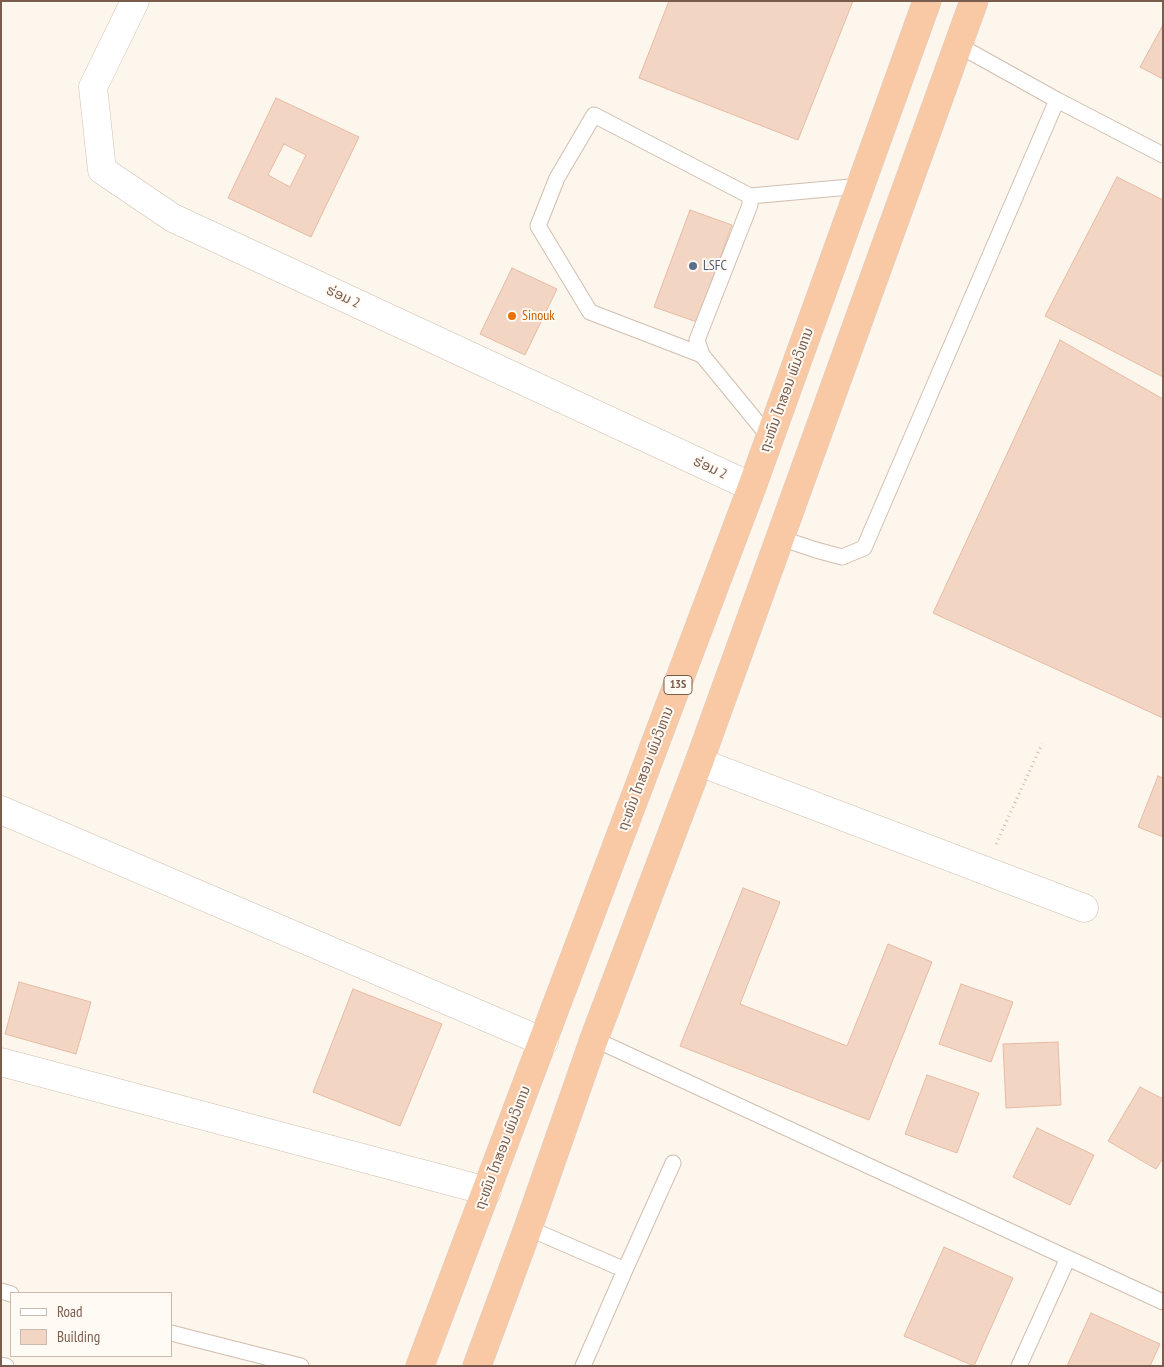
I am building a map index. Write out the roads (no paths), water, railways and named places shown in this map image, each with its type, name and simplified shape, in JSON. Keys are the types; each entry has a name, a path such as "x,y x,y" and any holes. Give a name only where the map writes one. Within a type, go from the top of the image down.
{"highway":[{"name":"ຖະໜົນ ໄກສອນ ພົມວິຫານ","path":"420,1366 544,1042 752,487 927,1"},
{"path":"477,1366 528,1228 594,1038 699,762 974,1"}],"street":[{"name":"ຮ່ອມ 2","path":"135,1 93,87 102,170 173,218 752,487"},
{"path":"699,762 1084,908"},
{"path":"1,810 544,1042"},
{"path":"1,1062 487,1191"}],"lane":[{"path":"958,45 1057,100 1163,155"},
{"path":"780,538 842,557 864,548 1057,100"},
{"path":"702,356 590,312 538,226 558,178 594,116 750,196 860,186"},
{"path":"750,196 750,205 697,340 702,356 770,438"},
{"path":"594,1038 1163,1302"},
{"path":"583,1366 673,1163"},
{"path":"528,1228 625,1270"},
{"path":"1019,1366 1068,1258"},
{"path":"172,1333 301,1366"},
{"path":"1,1365 6,1366"}],"place":[{"name":"LSFC","path":"693,266"},
{"name":"Sinouk","path":"512,316"}]}
